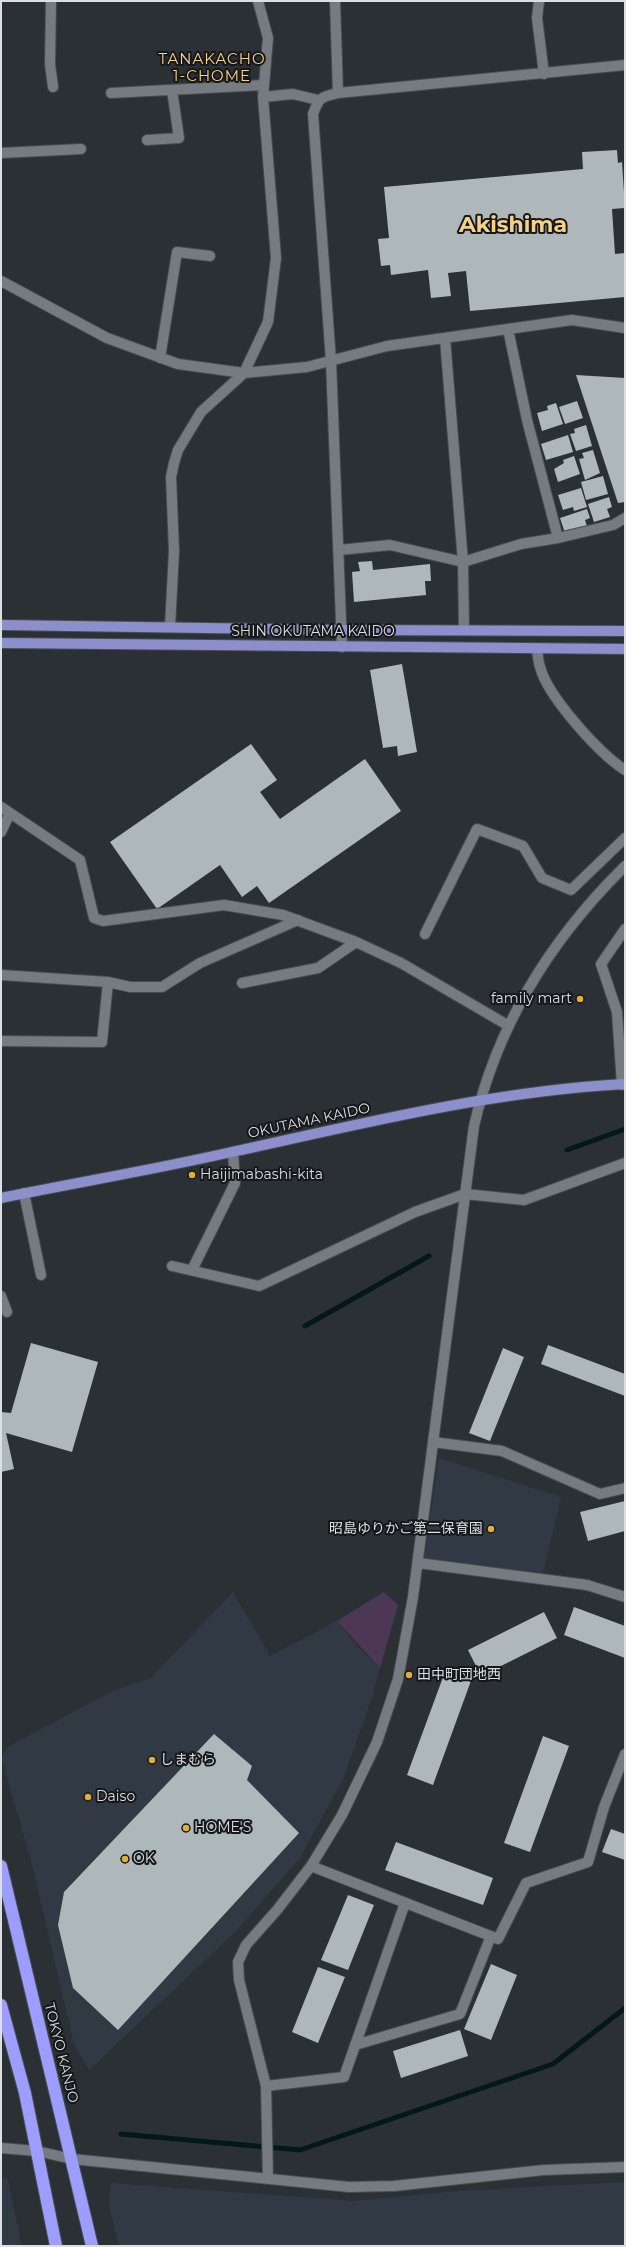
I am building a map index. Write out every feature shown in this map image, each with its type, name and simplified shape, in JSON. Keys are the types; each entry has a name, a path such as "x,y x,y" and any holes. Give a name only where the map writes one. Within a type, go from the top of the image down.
{"highway":[{"name":"TOKYO KANJO","path":"1,1866 92,2246"},
{"path":"1,2005 25,2093 56,2246"}],"main road":[{"name":"SHIN OKUTAMA KAIDO","path":"1,625 342,630 625,631"},
{"name":"SHIN OKUTAMA KAIDO","path":"1,643 625,649"},
{"name":"OKUTAMA KAIDO","path":"1,1198 233,1152 480,1099 573,1087 624,1084"}],"street":[{"path":"51,1 50,64 53,87"},
{"path":"170,627 174,551 172,477 178,450 201,412 244,373 268,322 276,258 263,97 268,38 258,1"},
{"path":"335,1 338,93"},
{"path":"539,1 537,18 544,74"},
{"path":"342,647 331,361 313,114 318,100 338,93 625,65"},
{"path":"111,93 263,85"},
{"path":"147,140 179,138 172,90"},
{"path":"263,97 293,94 318,100"},
{"path":"1,153 80,149"},
{"path":"160,358 177,252 210,256"},
{"path":"1,281 107,338 178,364 244,373 306,367 331,361 356,352 387,346 572,320 625,328"},
{"path":"508,329 527,420 558,538"},
{"path":"445,338 463,562 464,630"},
{"path":"339,550 390,545 463,562 521,544 558,538 613,525 625,518"},
{"path":"537,649 540,668 554,696 609,759 625,770"},
{"path":"1,807 80,860 94,918 103,921 224,905 283,915 356,942 422,974 509,1026"},
{"path":"1,832 10,813"},
{"path":"425,934 477,829 523,846 542,878 571,890 625,838"},
{"path":"268,2179 266,2086 238,1980 238,1962 246,1946 278,1910 311,1866 352,1798 385,1721 402,1661 418,1563 474,1126 480,1099 509,1026 534,977 582,911 625,866"},
{"path":"1,975 108,982 130,986 162,986 200,963 298,920"},
{"path":"624,1084 618,1012 601,964 625,929"},
{"path":"242,983 318,968 356,942"},
{"path":"1,1042 102,1042 108,982"},
{"path":"192,1270 235,1183 233,1152"},
{"path":"172,1266 259,1286 415,1212 465,1194 513,1201 524,1200 625,1163"},
{"path":"24,1193 41,1275"},
{"path":"1,1296 7,1312"},
{"path":"433,1442 502,1450 600,1494 625,1488"},
{"path":"418,1563 587,1585 625,1596"},
{"path":"311,1866 498,1939 526,1883 588,1862 604,1807 625,1754"},
{"path":"266,2086 344,2077 405,1902"},
{"path":"355,2046 460,2014 491,1936"},
{"path":"1,2148 37,2152 72,2159 322,2185 382,2187 538,2170 625,2167"}],"shaded area":[{"name":"昭島ゆりかご第二保育園","path":"439,1458 561,1497 543,1573 424,1560"},
{"path":"233,1592 270,1656 337,1621 356,1645 380,1668 371,1700 344,1777 300,1858 236,1931 89,2070 74,2044 32,1864 1,1757 9,1746 113,1691 151,1678"},
{"path":"384,1592 398,1605 380,1668 337,1621"},
{"path":"1,2177 8,2180 22,2246 1,2246"},
{"path":"625,2182 625,2246 119,2246 109,2205 111,2183 354,2201 458,2191"}],"building":[{"path":"617,150 618,163 622,162 625,208 612,209 615,254 625,253 625,297 470,311 466,271 448,273 451,296 431,298 428,270 391,275 390,265 381,266 378,239 389,238 384,187 583,169 582,152"},
{"path":"576,375 625,378 625,502 618,503"},
{"path":"577,401 583,418 565,424 559,407"},
{"path":"556,403 563,424 542,431 537,413 548,410 547,406"},
{"path":"586,425 592,446 576,451 570,434 575,433 574,429"},
{"path":"568,435 573,452 546,460 541,444"},
{"path":"593,450 600,473 585,480 579,459 584,458 582,453"},
{"path":"574,456 580,474 558,482 554,469 564,463 563,460"},
{"path":"603,476 608,494 586,500 581,482"},
{"path":"581,488 587,507 574,511 573,507 563,510 558,495"},
{"path":"609,497 612,507 607,509 610,517 594,522 588,504"},
{"path":"587,509 590,518 585,520 588,529 566,536 560,518"},
{"path":"372,561 373,570 430,564 431,581 425,581 426,595 354,602 352,572 360,571 358,562"},
{"path":"402,664 417,752 398,756 397,746 383,748 370,670"},
{"path":"251,744 277,780 260,792 280,819 365,759 401,811 269,903 257,886 242,897 220,865 157,909 110,842"},
{"path":"31,1343 98,1362 72,1452 6,1433 14,1469 1,1472 1,1412 11,1413"},
{"path":"548,1345 625,1374 625,1396 541,1364"},
{"path":"503,1348 524,1357 490,1441 469,1433"},
{"path":"625,1501 625,1531 588,1541 580,1512"},
{"path":"574,1607 625,1626 625,1658 564,1635"},
{"path":"544,1612 557,1638 481,1676 468,1650"},
{"path":"446,1669 472,1678 433,1785 407,1775"},
{"path":"214,1734 252,1766 247,1780 299,1833 118,2030 73,1988 58,1925 64,1892"},
{"path":"543,1736 569,1746 530,1852 504,1843"},
{"path":"611,1829 625,1834 625,1860 602,1852"},
{"path":"396,1842 493,1878 483,1905 385,1870"},
{"path":"348,1895 374,1905 348,1970 321,1960"},
{"path":"491,1964 517,1975 491,2040 464,2029"},
{"path":"318,1967 345,1977 318,2043 292,2032"},
{"path":"460,2030 468,2056 401,2078 393,2051"}],"waterway":[{"path":"567,1150 625,1129"},
{"path":"305,1326 429,1256"},
{"path":"121,2134 300,2150 553,2064 625,2008"}],"place":[{"name":"family mart","path":"580,999"},
{"name":"Haijimabashi-kita","path":"192,1175"},
{"name":"昭島ゆりかご第二保育園","path":"491,1529"},
{"name":"田中町団地西","path":"409,1675"},
{"name":"しまむら","path":"152,1760"},
{"name":"Daiso","path":"88,1797"},
{"name":"HOME'S","path":"186,1828"},
{"name":"OK","path":"125,1859"}],"district":[{"name":"TANAKACHO 1-CHOME","path":"212,68"},
{"name":"Akishima","path":"513,226"}]}
